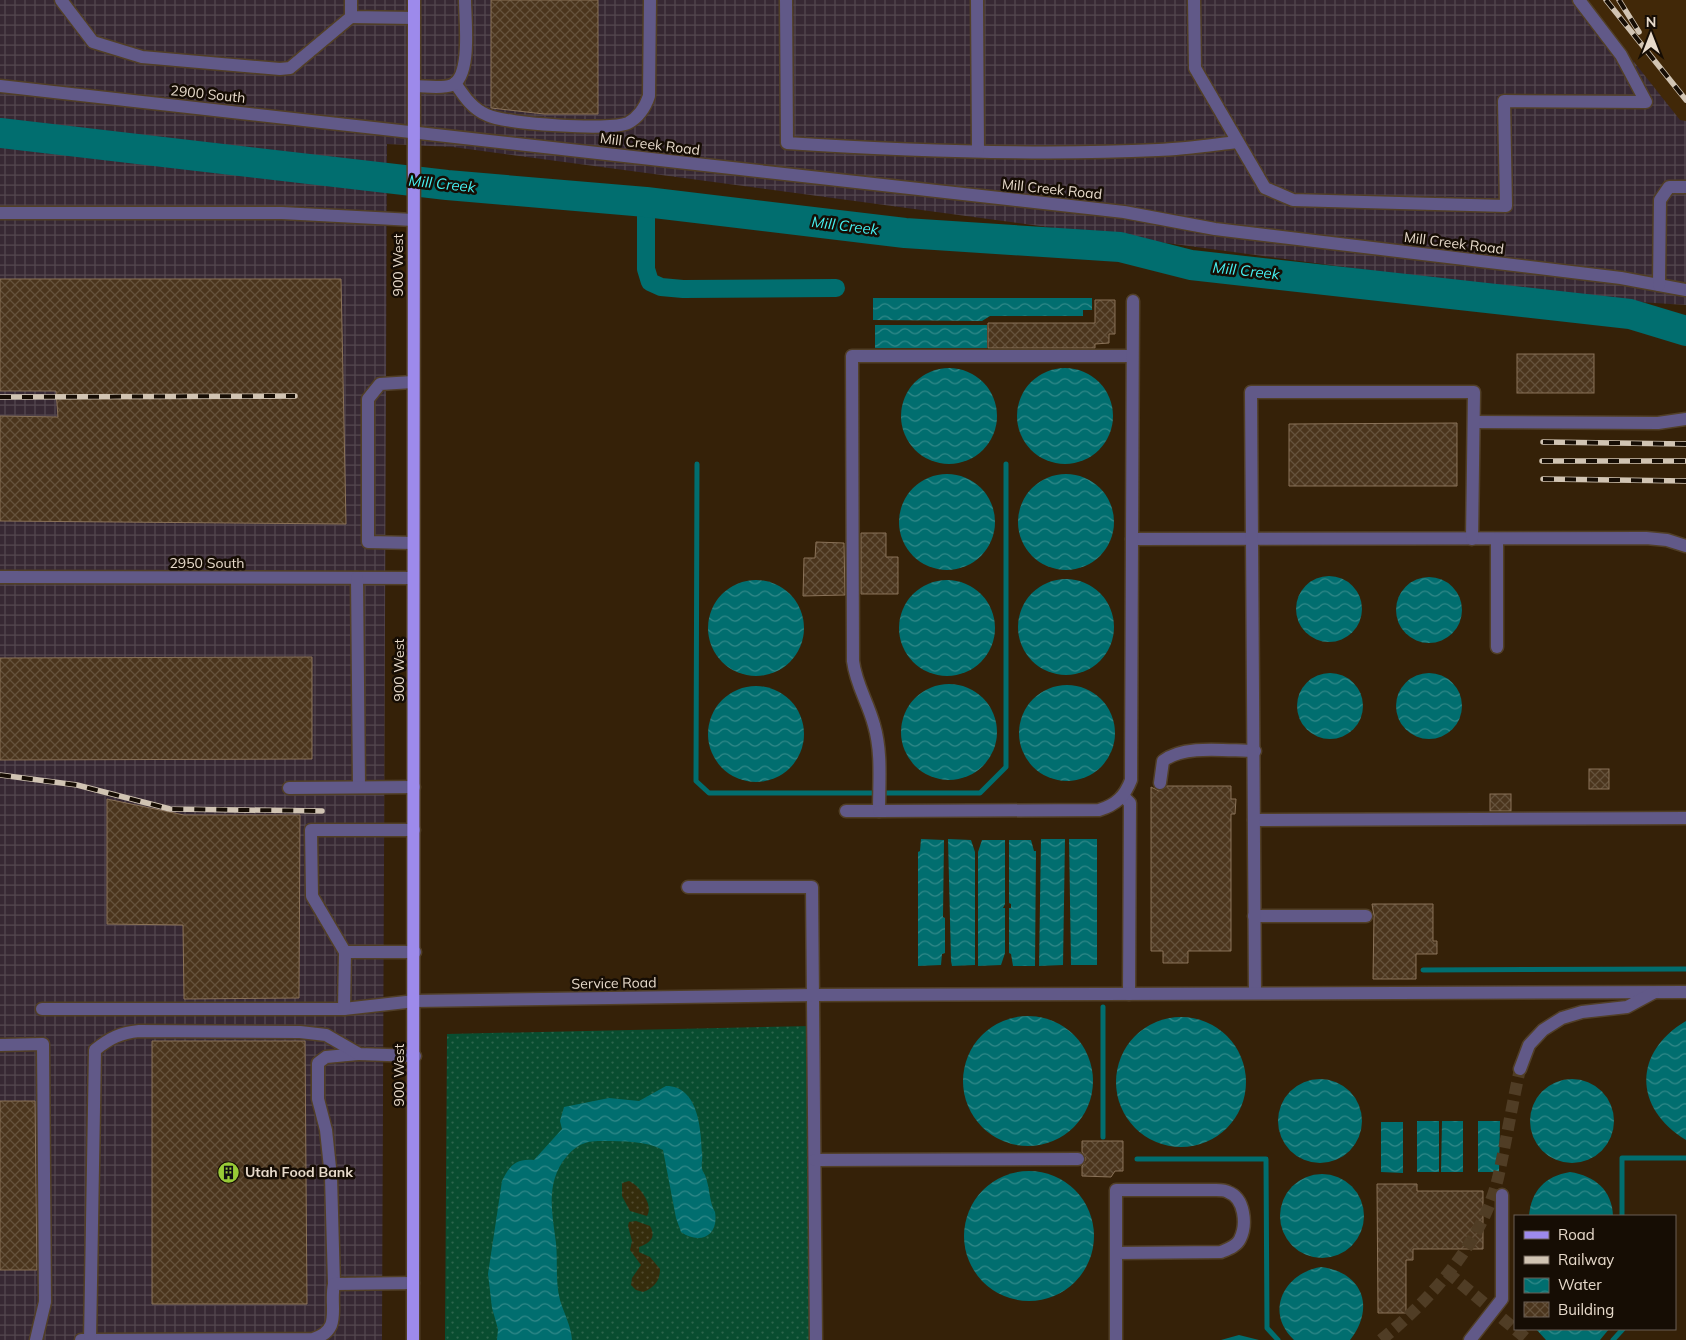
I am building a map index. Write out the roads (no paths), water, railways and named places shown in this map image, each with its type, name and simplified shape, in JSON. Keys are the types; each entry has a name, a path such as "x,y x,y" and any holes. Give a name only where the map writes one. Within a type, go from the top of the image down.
{"main road":[{"name":"900 West","path":"413,1340 414,0"}],"street":[{"path":"61,0 94,42 142,56 280,68 290,68 351,17 414,18"},
{"path":"351,0 351,17"},
{"path":"414,86 449,86 455,83 465,67 465,0"},
{"path":"455,83 476,109 489,116 602,127 616,126 634,120 644,109 649,96 650,0"},
{"path":"786,0 787,143 895,150 978,151 1159,150 1237,142"},
{"path":"977,0 978,151"},
{"path":"1194,0 1195,68 1237,142 1266,188 1293,200 1506,206 1504,101 1646,102 1621,55 1579,0"},
{"name":"2900 South","path":"0,86 414,131"},
{"name":"Mill Creek Road","path":"414,131 1124,212 1215,229 1611,277 1686,290"},
{"path":"1659,285 1660,200 1669,187 1686,188"},
{"path":"0,213 282,213 413,220"},
{"path":"846,811 879,805 1099,810 1115,804 1123,796 1131,780 1133,301"},
{"path":"879,805 879,753 875,726 857,684 853,662 852,356 1132,356"},
{"path":"413,382 380,384 368,398 368,542 413,543"},
{"path":"1255,993 1255,751 1251,392 1474,392 1472,538"},
{"path":"1474,422 1658,422 1686,419"},
{"path":"1132,538 1253,540 1646,538 1667,540 1686,546"},
{"path":"1497,538 1497,647"},
{"name":"2950 South","path":"0,577 414,578"},
{"path":"357,578 359,787"},
{"path":"1160,783 1163,761 1170,755 1183,751 1255,751"},
{"path":"289,788 414,787"},
{"path":"1123,796 1130,803 1129,994"},
{"path":"1254,820 1686,818"},
{"path":"344,1009 345,952 312,896 311,830 414,830"},
{"path":"688,887 812,887 816,1340"},
{"path":"1254,916 1366,916"},
{"path":"345,952 414,952"},
{"path":"1520,1069 1529,1045 1543,1030 1562,1018 1582,1012 1627,1007 1655,992"},
{"name":"Service Road","path":"42,1009 344,1009 414,1002 814,995 1686,992"},
{"path":"90,1340 95,1050 108,1039 120,1033 222,1030 300,1032 326,1035 359,1054"},
{"path":"0,1045 43,1044 45,1302 36,1340"},
{"path":"81,1340 220,1340 320,1337 327,1333 332,1324 334,1284 331,1177 326,1134 318,1099 318,1063 326,1056 359,1054 414,1056"},
{"path":"815,1160 1078,1158"},
{"path":"1116,1253 1221,1252 1232,1248 1240,1240 1243,1228 1242,1209 1237,1199 1229,1192 1216,1190 1116,1190 1116,1253 1116,1340"},
{"path":"1470,1340 1502,1299 1502,1195"},
{"path":"334,1284 413,1283"}],"water":[{"path":"873,298 1092,298 1092,310 1083,310 1083,316 990,316 982,321 873,320"},
{"path":"875,325 987,325 987,348 875,348"},
{"path":"949,368 967,372 983,382 993,398 997,416 993,434 983,450 967,460 949,464 931,460 915,450 905,434 901,416 905,398 915,382 931,372"},
{"path":"1065,368 1083,372 1099,382 1109,398 1113,416 1109,434 1099,450 1083,460 1065,464 1047,460 1031,450 1021,434 1017,416 1021,398 1031,382 1047,372"},
{"path":"947,474 965,478 981,488 991,504 995,522 991,540 981,556 965,566 947,570 929,566 913,556 903,540 899,522 903,504 913,488 929,478"},
{"path":"1066,474 1084,478 1100,488 1110,504 1114,522 1110,540 1100,556 1084,566 1066,570 1048,566 1032,556 1022,540 1018,522 1022,504 1032,488 1048,478"},
{"path":"1329,576 1342,579 1352,586 1359,596 1362,609 1359,622 1352,632 1342,639 1329,642 1316,639 1306,632 1299,622 1296,609 1299,596 1306,586 1316,579"},
{"path":"1429,577 1442,580 1452,587 1459,597 1462,610 1459,623 1452,633 1442,640 1429,643 1416,640 1406,633 1399,623 1396,610 1399,597 1406,587 1416,580"},
{"path":"1066,579 1084,583 1100,593 1110,609 1114,627 1110,645 1100,661 1084,671 1066,675 1048,671 1032,661 1022,645 1018,627 1022,609 1032,593 1048,583"},
{"path":"756,580 774,584 790,594 800,610 804,628 800,646 790,662 774,672 756,676 738,672 722,662 712,646 708,628 712,610 722,594 738,584"},
{"path":"947,580 965,584 981,594 991,610 995,628 991,646 981,662 965,672 947,676 929,672 913,662 903,646 899,628 903,610 913,594 929,584"},
{"path":"1330,673 1343,676 1353,683 1360,693 1363,706 1360,719 1353,729 1343,736 1330,739 1317,736 1307,729 1300,719 1297,706 1300,693 1307,683 1317,676"},
{"path":"1429,673 1442,676 1452,683 1459,693 1462,706 1459,719 1452,729 1442,736 1429,739 1416,736 1406,729 1399,719 1396,706 1399,693 1406,683 1416,676"},
{"path":"949,684 967,688 983,698 993,714 997,732 993,750 983,766 967,776 949,780 931,776 915,766 905,750 901,732 905,714 915,698 931,688"},
{"path":"1067,685 1085,689 1101,699 1111,715 1115,733 1111,751 1101,767 1085,777 1067,781 1049,777 1033,767 1023,751 1019,733 1023,715 1033,699 1049,689"},
{"path":"756,686 774,690 790,700 800,716 804,734 800,752 790,768 774,778 756,782 738,778 722,768 712,752 708,734 712,716 722,700 738,690"},
{"path":"921,839 944,840 943,917 945,918 945,953 942,954 941,965 918,966 918,852 920,851"},
{"path":"948,839 971,840 975,852 975,965 952,966"},
{"path":"1041,839 1065,839 1063,965 1039,966"},
{"path":"1069,839 1097,839 1097,965 1071,965"},
{"path":"982,840 1005,840 1005,904 1003,908 1005,908 1005,953 1001,965 978,966 978,852"},
{"path":"1009,840 1031,840 1034,851 1036,851 1035,966 1013,966 1011,954 1009,953 1009,908 1011,908 1011,904 1009,903"},
{"path":"1028,1016 1053,1021 1074,1035 1088,1056 1093,1081 1088,1106 1074,1127 1053,1141 1028,1146 1003,1141 982,1127 968,1106 963,1081 968,1056 982,1035 1003,1021"},
{"path":"1181,1017 1206,1022 1227,1036 1241,1057 1246,1082 1241,1107 1227,1128 1206,1142 1181,1147 1156,1142 1135,1128 1121,1107 1116,1082 1121,1057 1135,1036 1156,1022"},
{"path":"1686,1021 1686,1140 1669,1127 1656,1112 1649,1096 1646,1080 1649,1064 1656,1048 1669,1034"},
{"path":"1320,1079 1336,1082 1350,1091 1359,1105 1362,1121 1359,1137 1350,1151 1336,1160 1320,1163 1304,1160 1290,1151 1281,1137 1278,1121 1281,1105 1290,1091 1304,1082"},
{"path":"1572,1079 1588,1082 1602,1091 1611,1105 1614,1121 1611,1137 1602,1151 1588,1160 1572,1163 1556,1160 1542,1151 1533,1137 1530,1121 1533,1105 1542,1091 1556,1082"},
{"path":"666,1086 677,1088 685,1093 696,1110 699,1121 702,1169 707,1180 715,1212 714,1227 711,1232 707,1236 695,1238 681,1232 676,1218 663,1150 642,1143 627,1141 592,1142 575,1148 567,1156 555,1176 552,1198 557,1250 558,1293 572,1340 497,1340 498,1329 492,1308 488,1274 502,1181 507,1171 514,1164 522,1160 534,1160 562,1129 560,1121 564,1107 609,1098 639,1101"},
{"path":"1417,1121 1439,1121 1439,1172 1417,1172"},
{"path":"1442,1121 1463,1121 1463,1172 1441,1172"},
{"path":"1478,1121 1500,1121 1499,1172 1478,1172"},
{"path":"1381,1122 1403,1122 1403,1173 1381,1172"},
{"path":"1029,1171 1054,1176 1075,1190 1089,1211 1094,1236 1089,1261 1075,1282 1054,1296 1029,1301 1004,1296 983,1282 969,1261 964,1236 969,1211 983,1190 1004,1176"},
{"path":"1570,1172 1594,1181 1606,1192 1613,1215 1529,1215 1536,1192 1547,1181"},
{"path":"1322,1174 1338,1177 1352,1186 1361,1200 1364,1216 1361,1232 1352,1246 1338,1255 1322,1258 1306,1255 1292,1246 1283,1232 1280,1216 1283,1200 1292,1186 1306,1177"},
{"path":"1321,1267 1335,1270 1346,1276 1361,1293 1362,1315 1358,1328 1350,1340 1294,1340 1285,1329 1280,1318 1282,1295 1288,1285 1308,1271"},
{"path":"1537,1330 1608,1330 1600,1340 1546,1340"},
{"path":"1239,1335 1259,1340 1221,1340"}],"waterway":[{"name":"Mill Creek","path":"0,133 447,185 646,202 905,233 1120,247 1191,265 1630,314 1686,331"},
{"path":"646,202 646,269 650,282 661,287 683,289 836,288"},
{"path":"697,464 696,781 709,793 980,793 1006,767 1006,464"},
{"path":"1423,970 1686,969"},
{"path":"1103,1007 1103,1137"},
{"path":"1622,1215 1622,1158 1686,1158"},
{"path":"1137,1159 1266,1159 1267,1328 1278,1340"},
{"path":"1613,1340 1622,1330"}],"tunnel":[{"path":"1381,1340 1419,1306 1453,1268 1480,1225 1498,1178 1520,1069"},
{"path":"1447,1272 1514,1328"},
{"path":"1516,1330 1528,1340"}],"railway":[{"path":"1606,0 1686,100"},
{"path":"1619,0 1639,32"},
{"path":"0,397 295,396"},
{"path":"1543,442 1686,444"},
{"path":"1542,461 1686,461"},
{"path":"1543,479 1686,481"},
{"path":"0,775 77,785 170,809 322,811"}],"place":[{"name":"Utah Food Bank","path":"229,1172"}]}
